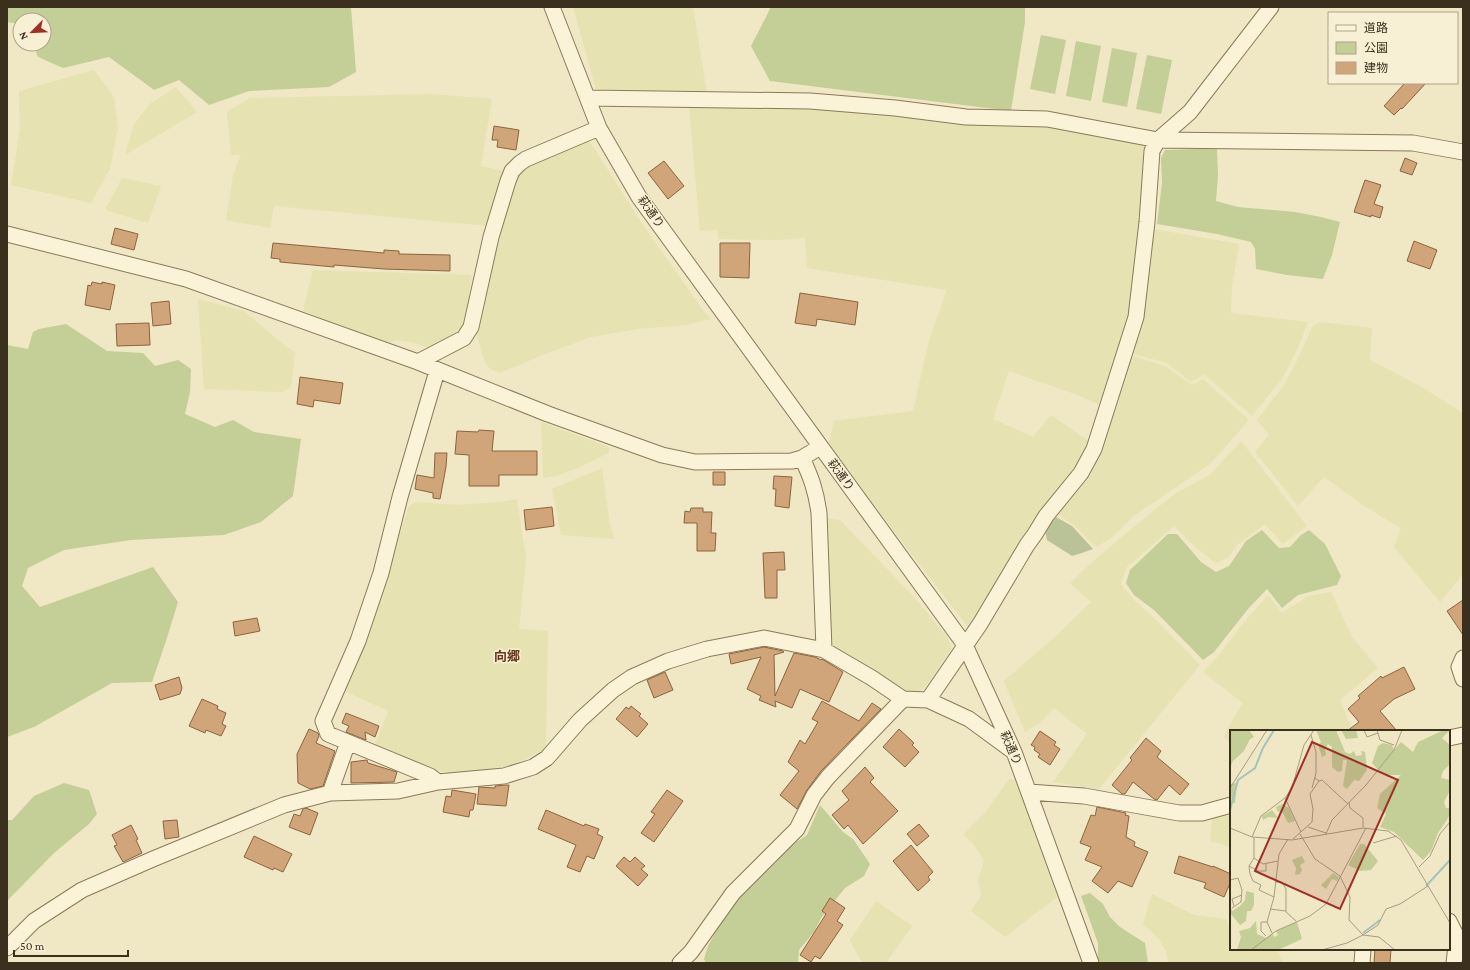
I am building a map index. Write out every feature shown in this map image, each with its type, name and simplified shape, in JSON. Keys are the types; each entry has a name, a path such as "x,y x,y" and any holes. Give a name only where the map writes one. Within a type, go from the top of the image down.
{"street":[{"name":"萩通り","path":"552,7 600,128 639,197 965,645 1014,752 1091,963"},
{"path":"928,700 980,624 1046,516 1081,473 1094,449 1136,316 1147,222 1152,151 1158,140 1190,112 1271,7"},
{"path":"588,98 810,101 895,108 966,117 1047,119 1158,140 1414,143 1463,152"},
{"path":"418,362 464,338 469,333 491,237 512,171 520,163 526,160 600,128"},
{"path":"7,234 186,279 418,362 437,371 662,456 695,462 792,460 802,458 820,447"},
{"path":"437,371 400,497 381,573 358,641 323,721 328,734 430,776 438,782"},
{"path":"802,458 812,479 817,496 819,513 824,650"},
{"path":"7,948 34,921 82,890 284,805 330,793 398,790 438,782 504,776 533,767 547,758 580,720 612,690 632,677 668,660 707,649 764,638 824,650 872,678 903,699 928,700 969,719 1014,752"},
{"path":"1463,658 1459,667 1463,679"},
{"path":"680,963 690,952 733,893 797,829 814,795 828,777 903,699"},
{"path":"1450,738 1463,735"},
{"path":"330,793 348,742"},
{"path":"1029,792 1084,796 1179,813 1202,813 1230,805"},
{"path":"1450,923 1457,937 1454,963"},
{"path":"1362,963 1363,950"}],"shaded area":[{"path":"573,7 693,7 707,94 596,89"},
{"path":"94,70 114,97 118,128 110,169 91,203 11,185 20,130 19,91"},
{"path":"176,87 197,112 125,155 134,124 151,103"},
{"path":"432,94 492,99 481,166 503,171 488,226 274,206 270,228 226,220 233,175 241,155 231,155 227,112 250,98"},
{"path":"689,107 797,107 1048,125 1136,141 1147,146 1131,304 1123,335 1100,405 1075,394 1009,371 993,419 1033,437 1051,415 1090,442 1076,466 1017,543 1006,570 974,622 968,627 882,516 829,443 834,421 913,411 929,340 947,290 807,268 805,238 777,240 718,239 718,230 700,231"},
{"path":"583,141 590,142 641,222 702,309 711,319 686,325 638,329 591,337 500,373 490,369 485,362 475,329 481,298 514,179 521,167"},
{"path":"122,178 161,186 148,223 105,210"},
{"path":"1154,229 1239,244 1232,287 1231,313 1308,322 1295,354 1282,379 1252,416 1204,374 1191,382 1167,363 1130,353 1145,304 1152,257"},
{"path":"313,270 472,275 465,319 460,329 431,349 416,343 398,340 385,343 303,311"},
{"path":"198,299 244,311 285,346 295,352 291,387 282,392 204,389"},
{"path":"1320,322 1372,328 1370,360 1420,386 1463,413 1463,574 1440,602 1394,547 1401,528 1364,506 1324,477 1298,506 1255,452 1269,435 1257,420 1284,385 1299,357 1312,327"},
{"path":"1129,355 1165,366 1192,385 1203,379 1249,420 1210,464 1135,515 1110,539 1096,547 1074,525 1057,514 1091,474 1103,443"},
{"path":"541,422 609,447 609,453 556,476 543,478"},
{"path":"1241,441 1307,526 1283,544 1265,524 1237,545 1229,557 1216,563 1196,548 1174,526 1126,568 1121,584 1135,601 1154,618 1200,665 1099,789 1053,782 1087,734 1054,708 1038,724 1025,732 1004,681 1056,636 1091,602 1070,583 1091,563 1153,511 1175,494 1211,474"},
{"path":"602,468 610,526 615,539 561,535 552,489"},
{"path":"517,499 526,558 519,629 548,631 546,749 512,765 467,772 442,772 375,745 388,711 345,691 390,567 409,506 416,502 457,505 501,502"},
{"path":"825,518 840,520 914,597 947,637 952,648 922,690 913,694 889,681 832,645 828,637"},
{"path":"1331,592 1352,637 1378,668 1340,700 1353,730 1230,730 1230,742 1224,737 1243,703 1203,672 1268,595 1282,613 1308,596"},
{"path":"1009,779 1015,779 1057,897 1005,937 971,911 981,896 978,880 983,866 983,859 972,842 963,835 984,814"},
{"path":"1230,812 1230,848 1219,843 1210,842 1212,817"},
{"path":"1152,894 1194,915 1226,919 1230,929 1230,950 1277,950 1283,963 1169,963 1166,952 1159,939 1143,924"},
{"path":"876,901 912,926 886,963 865,963 859,958 850,940"}],"green space":[{"path":"7,7 351,7 356,72 329,87 249,91 209,105 179,80 154,90 109,57 63,68 38,57 36,52 52,52 52,12 12,12 12,23 7,22"},
{"path":"771,7 1025,7 1025,22 1011,111 770,81 751,46"},
{"path":"1041,35 1066,40 1055,94 1030,89"},
{"path":"1076,41 1101,46 1091,101 1066,96"},
{"path":"1112,48 1137,53 1127,107 1102,102"},
{"path":"1147,55 1172,60 1161,114 1136,109"},
{"path":"1217,149 1218,176 1216,201 1238,207 1295,212 1340,222 1332,255 1323,279 1287,275 1256,269 1255,249 1251,242 1217,234 1157,224 1162,183 1161,158 1165,150"},
{"path":"66,324 107,351 143,353 155,366 178,360 191,369 190,392 185,414 215,427 233,420 254,432 301,439 293,496 261,522 224,535 131,540 64,550 28,568 22,586 40,607 153,567 178,602 152,682 112,683 34,727 7,737 7,345 28,349 33,332 39,329"},
{"path":"1056,517 1072,526 1093,549 1072,556 1047,540 1045,530"},
{"path":"1262,530 1279,548 1290,547 1301,535 1309,530 1325,544 1341,576 1337,585 1298,595 1282,608 1267,589 1248,609 1214,652 1203,660 1154,610 1134,595 1126,583 1130,570 1168,534 1177,534 1201,562 1216,572 1229,566 1246,541"},
{"path":"64,783 89,790 97,814 89,824 54,853 7,901 7,820 12,820 34,796"},
{"path":"820,805 843,832 853,839 870,864 864,876 845,888 821,918 814,932 799,950 798,963 706,963 704,959 708,946 725,914 743,890 775,863 787,848 807,835"},
{"path":"1090,893 1103,904 1110,917 1120,927 1145,943 1148,963 1098,963 1098,943 1081,896"}],"building":[{"path":"1404,84 1425,84 1402,109 1401,108 1394,115 1384,106"},
{"path":"494,126 519,130 516,150 497,147 498,140 492,140"},
{"path":"1405,158 1417,163 1412,175 1400,171"},
{"path":"664,161 684,186 668,199 648,173"},
{"path":"1365,180 1381,185 1374,204 1383,207 1380,218 1354,212"},
{"path":"115,228 138,234 134,250 111,244"},
{"path":"1414,241 1437,250 1430,269 1407,261"},
{"path":"273,243 384,253 384,250 399,251 399,254 450,255 450,271 384,269 334,265 334,267 280,262 280,259 271,258"},
{"path":"720,243 750,243 749,278 720,277"},
{"path":"92,282 102,284 102,282 115,285 110,310 85,305 88,285 91,286"},
{"path":"800,293 858,302 855,325 817,319 816,326 795,323"},
{"path":"169,301 171,324 153,326 151,303"},
{"path":"149,323 150,345 117,346 116,324"},
{"path":"300,377 343,383 340,404 314,400 313,407 297,404"},
{"path":"479,430 494,431 492,451 537,451 537,475 499,475 499,486 469,486 469,455 455,454 457,431 478,432"},
{"path":"435,453 447,453 440,499 433,498 433,493 415,489 417,475 434,478"},
{"path":"713,472 725,472 725,485 713,485"},
{"path":"774,476 792,477 789,508 775,506 776,489 773,489"},
{"path":"552,507 554,526 526,530 524,510"},
{"path":"691,508 703,508 703,512 712,512 711,533 716,533 715,551 697,551 697,523 684,523 685,511 690,512"},
{"path":"784,552 785,570 777,570 777,598 765,598 763,553"},
{"path":"1463,600 1463,635 1447,611"},
{"path":"257,618 260,631 235,636 233,622"},
{"path":"764,647 784,652 774,655 775,696 794,653 822,659 843,672 829,702 800,689 792,708 775,701 776,707 759,700 761,696 747,689 761,657 731,664 729,654"},
{"path":"1404,667 1415,689 1394,699 1380,711 1396,730 1348,730 1359,722 1348,709 1360,698 1358,696 1381,676 1382,678"},
{"path":"665,672 673,690 654,698 647,680"},
{"path":"179,677 182,688 180,694 160,700 155,685"},
{"path":"202,699 218,706 217,709 226,713 222,724 226,726 221,736 206,730 205,733 189,726"},
{"path":"822,701 859,721 872,703 881,709 821,771 807,790 797,809 780,795 799,771 788,762 800,740 805,744 818,722 812,719"},
{"path":"631,706 641,714 639,716 648,724 637,737 616,719 626,707 629,709"},
{"path":"346,713 379,726 375,737 365,732 366,740 346,732 349,726 342,723"},
{"path":"309,729 318,733 319,736 316,743 335,751 323,786 310,789 298,783 297,754"},
{"path":"899,729 914,743 912,745 919,752 905,767 883,747"},
{"path":"1040,731 1056,742 1054,745 1060,749 1050,765 1038,757 1040,754 1034,750 1035,747 1031,745"},
{"path":"1146,738 1161,751 1157,757 1189,784 1180,795 1169,785 1157,800 1133,782 1125,794 1122,794 1112,785 1132,760 1130,758"},
{"path":"367,760 368,763 397,772 394,782 351,783 351,762"},
{"path":"865,767 874,778 870,782 898,811 863,844 848,825 844,829 832,815 849,800 842,791"},
{"path":"509,785 506,806 477,804 479,787 495,788 495,786"},
{"path":"452,790 476,794 473,810 470,810 469,817 443,812 446,796 451,797"},
{"path":"667,790 683,801 654,842 641,833 655,814 651,812"},
{"path":"1097,807 1126,813 1125,815 1129,816 1126,837 1135,842 1134,846 1148,852 1132,887 1118,881 1108,893 1092,881 1102,867 1085,860 1091,847 1080,843 1091,815 1095,816"},
{"path":"306,808 318,813 310,835 289,827 294,814 300,816 303,809"},
{"path":"546,810 584,826 585,824 599,829 597,834 603,837 594,859 587,856 580,872 567,867 576,845 538,829"},
{"path":"177,820 179,837 165,839 163,821"},
{"path":"919,824 929,836 917,846 907,834"},
{"path":"131,825 138,839 136,840 142,853 123,862 114,846 117,845 112,835"},
{"path":"254,836 292,854 283,872 274,868 273,870 244,857"},
{"path":"911,845 933,872 928,877 930,880 918,891 893,861"},
{"path":"1179,856 1213,866 1230,874 1230,883 1224,897 1204,888 1206,883 1174,873"},
{"path":"624,857 630,862 635,857 645,866 641,869 648,875 638,886 616,866"},
{"path":"830,898 845,908 837,921 843,925 820,959 815,956 811,962 800,955 826,914 822,911"},
{"path":"1375,950 1391,950 1390,963 1374,963"}],"district":[{"name":"向郷","path":"507,656"}]}
